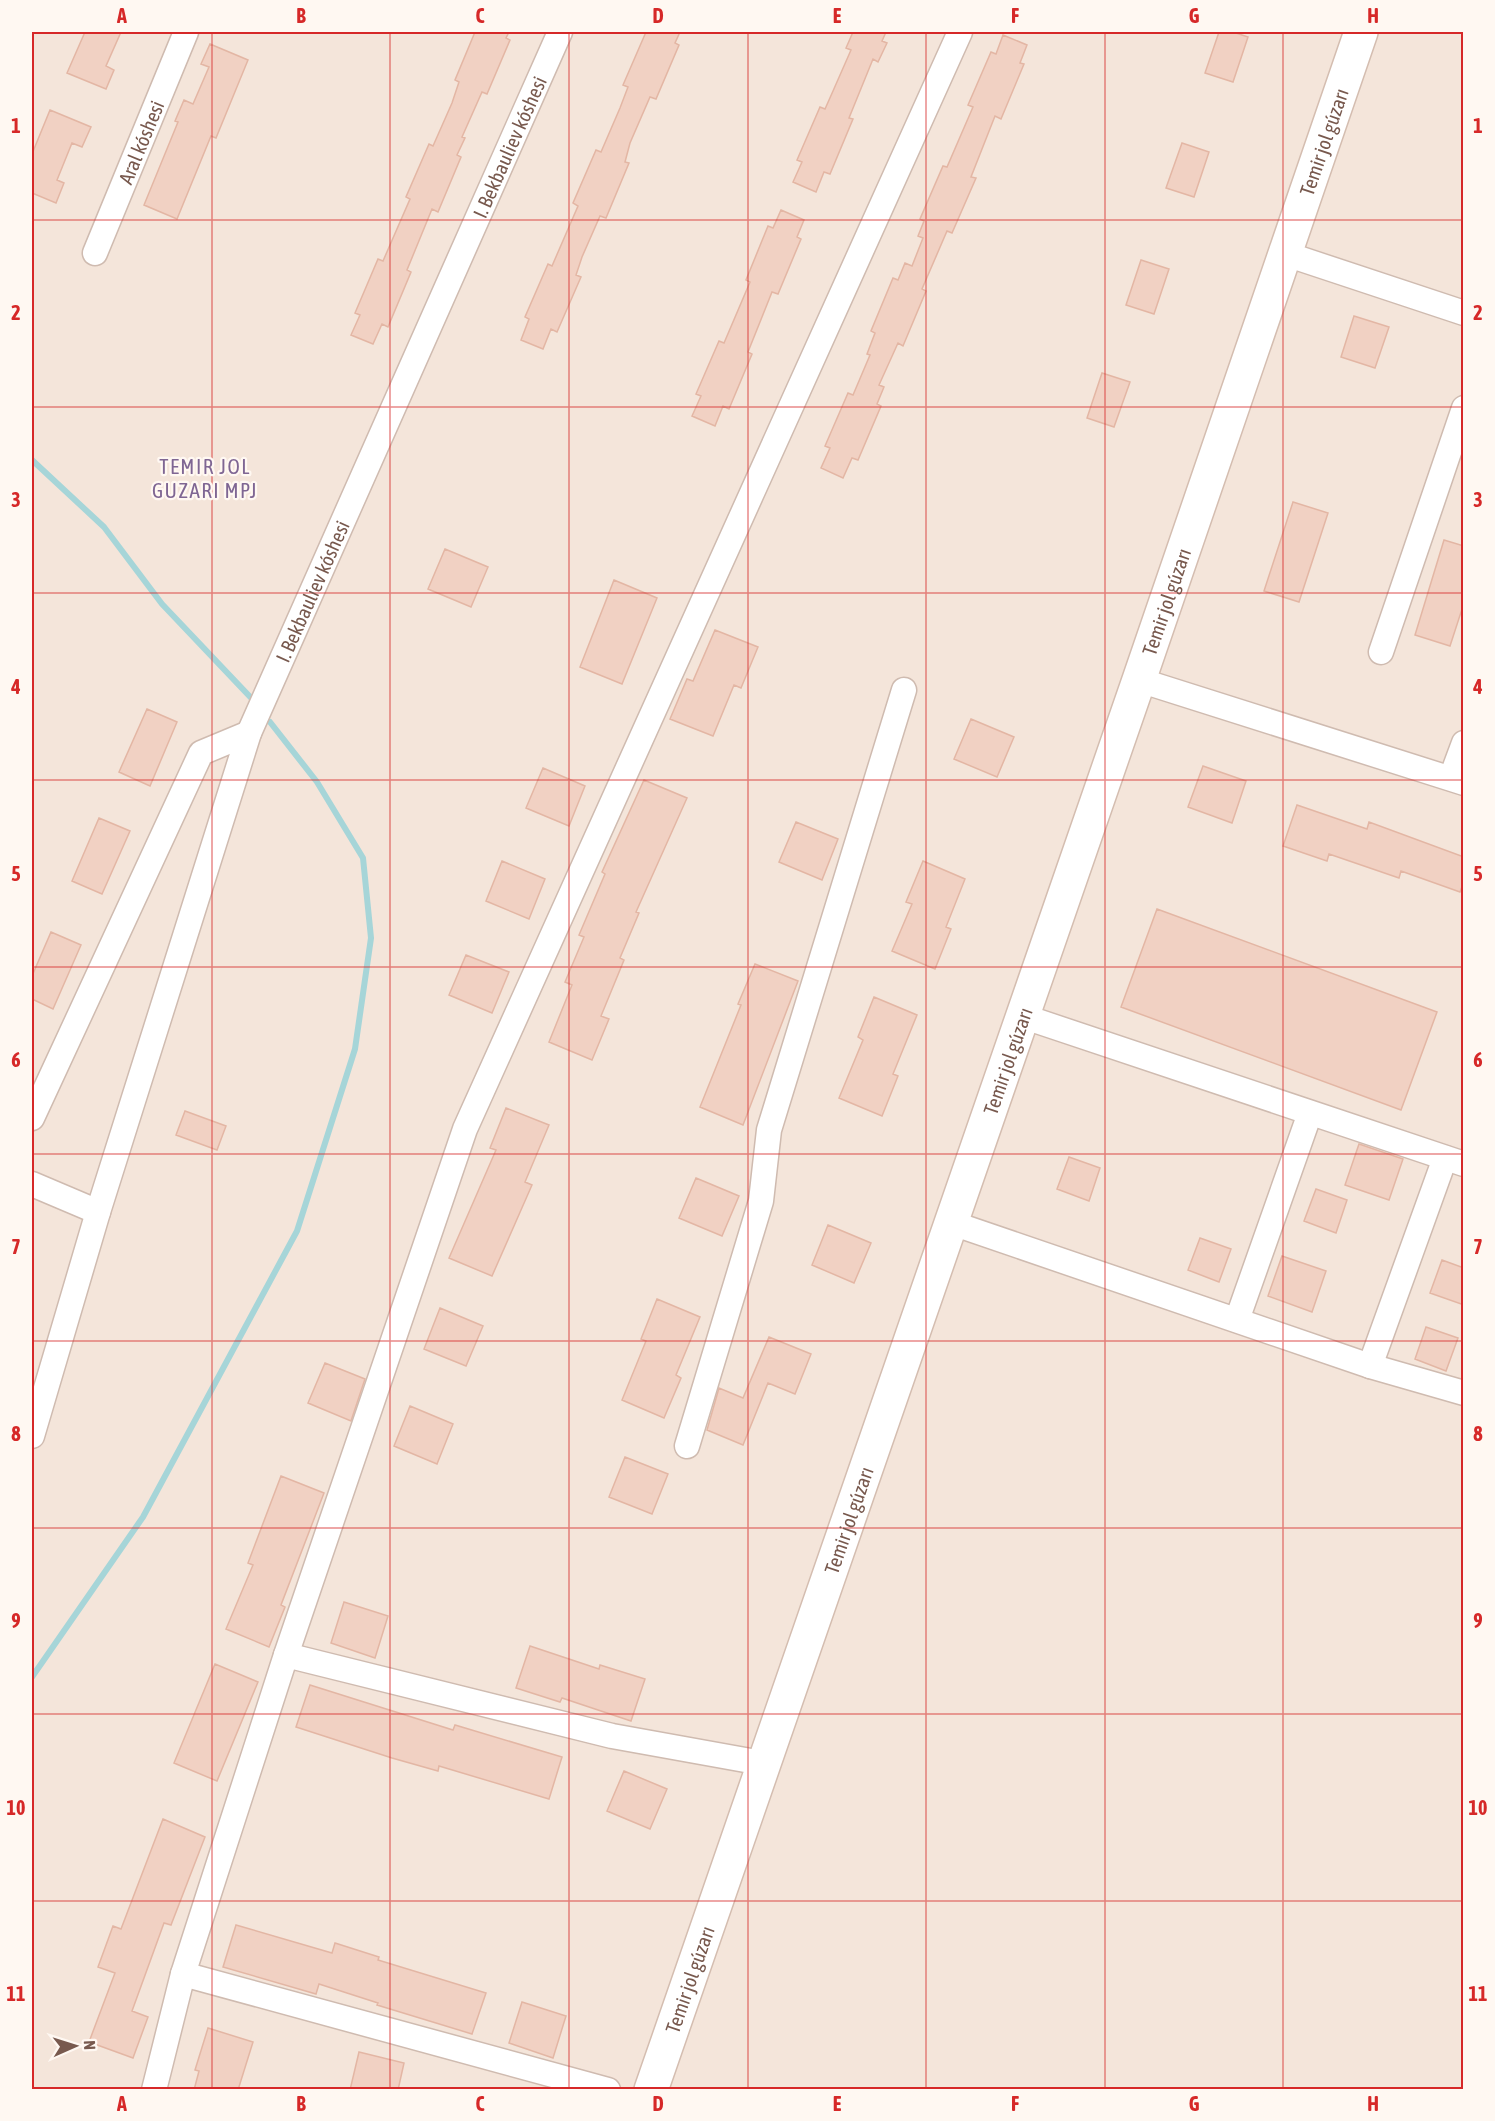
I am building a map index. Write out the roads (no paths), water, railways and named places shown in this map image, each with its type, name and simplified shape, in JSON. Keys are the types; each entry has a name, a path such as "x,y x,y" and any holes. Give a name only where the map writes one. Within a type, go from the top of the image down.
{"street":[{"name":"Aral kóshesi","path":"95,253 186,32"},
{"name":"I. Bekbauliev kóshesi","path":"32,1436 98,1212 249,734 560,32"},
{"path":"154,2090 183,1974 286,1655 465,1129 960,32"},
{"name":"Temir jol gúzarı","path":"651,2090 1361,32"},
{"path":"1286,254 1464,313"},
{"path":"1380,652 1464,408"},
{"path":"1139,680 1457,780 1464,743"},
{"path":"687,1446 761,1201 769,1130 904,690"},
{"path":"32,1118 201,753 249,734"},
{"path":"1022,1016 1454,1161 1370,1366"},
{"path":"1237,1320 1310,1113"},
{"path":"32,1184 98,1212"},
{"path":"949,1222 1370,1366 1464,1394"},
{"path":"286,1655 612,1736 762,1763"},
{"path":"183,1974 608,2090"}],"waterway":[{"path":"32,460 104,527 162,604 254,701"},
{"path":"32,1677 143,1517 297,1231 355,1049 371,938 363,858 317,782 270,722"}],"district":[{"name":"TEMIR JOL GUZARI MPJ","path":"205,478"}]}
